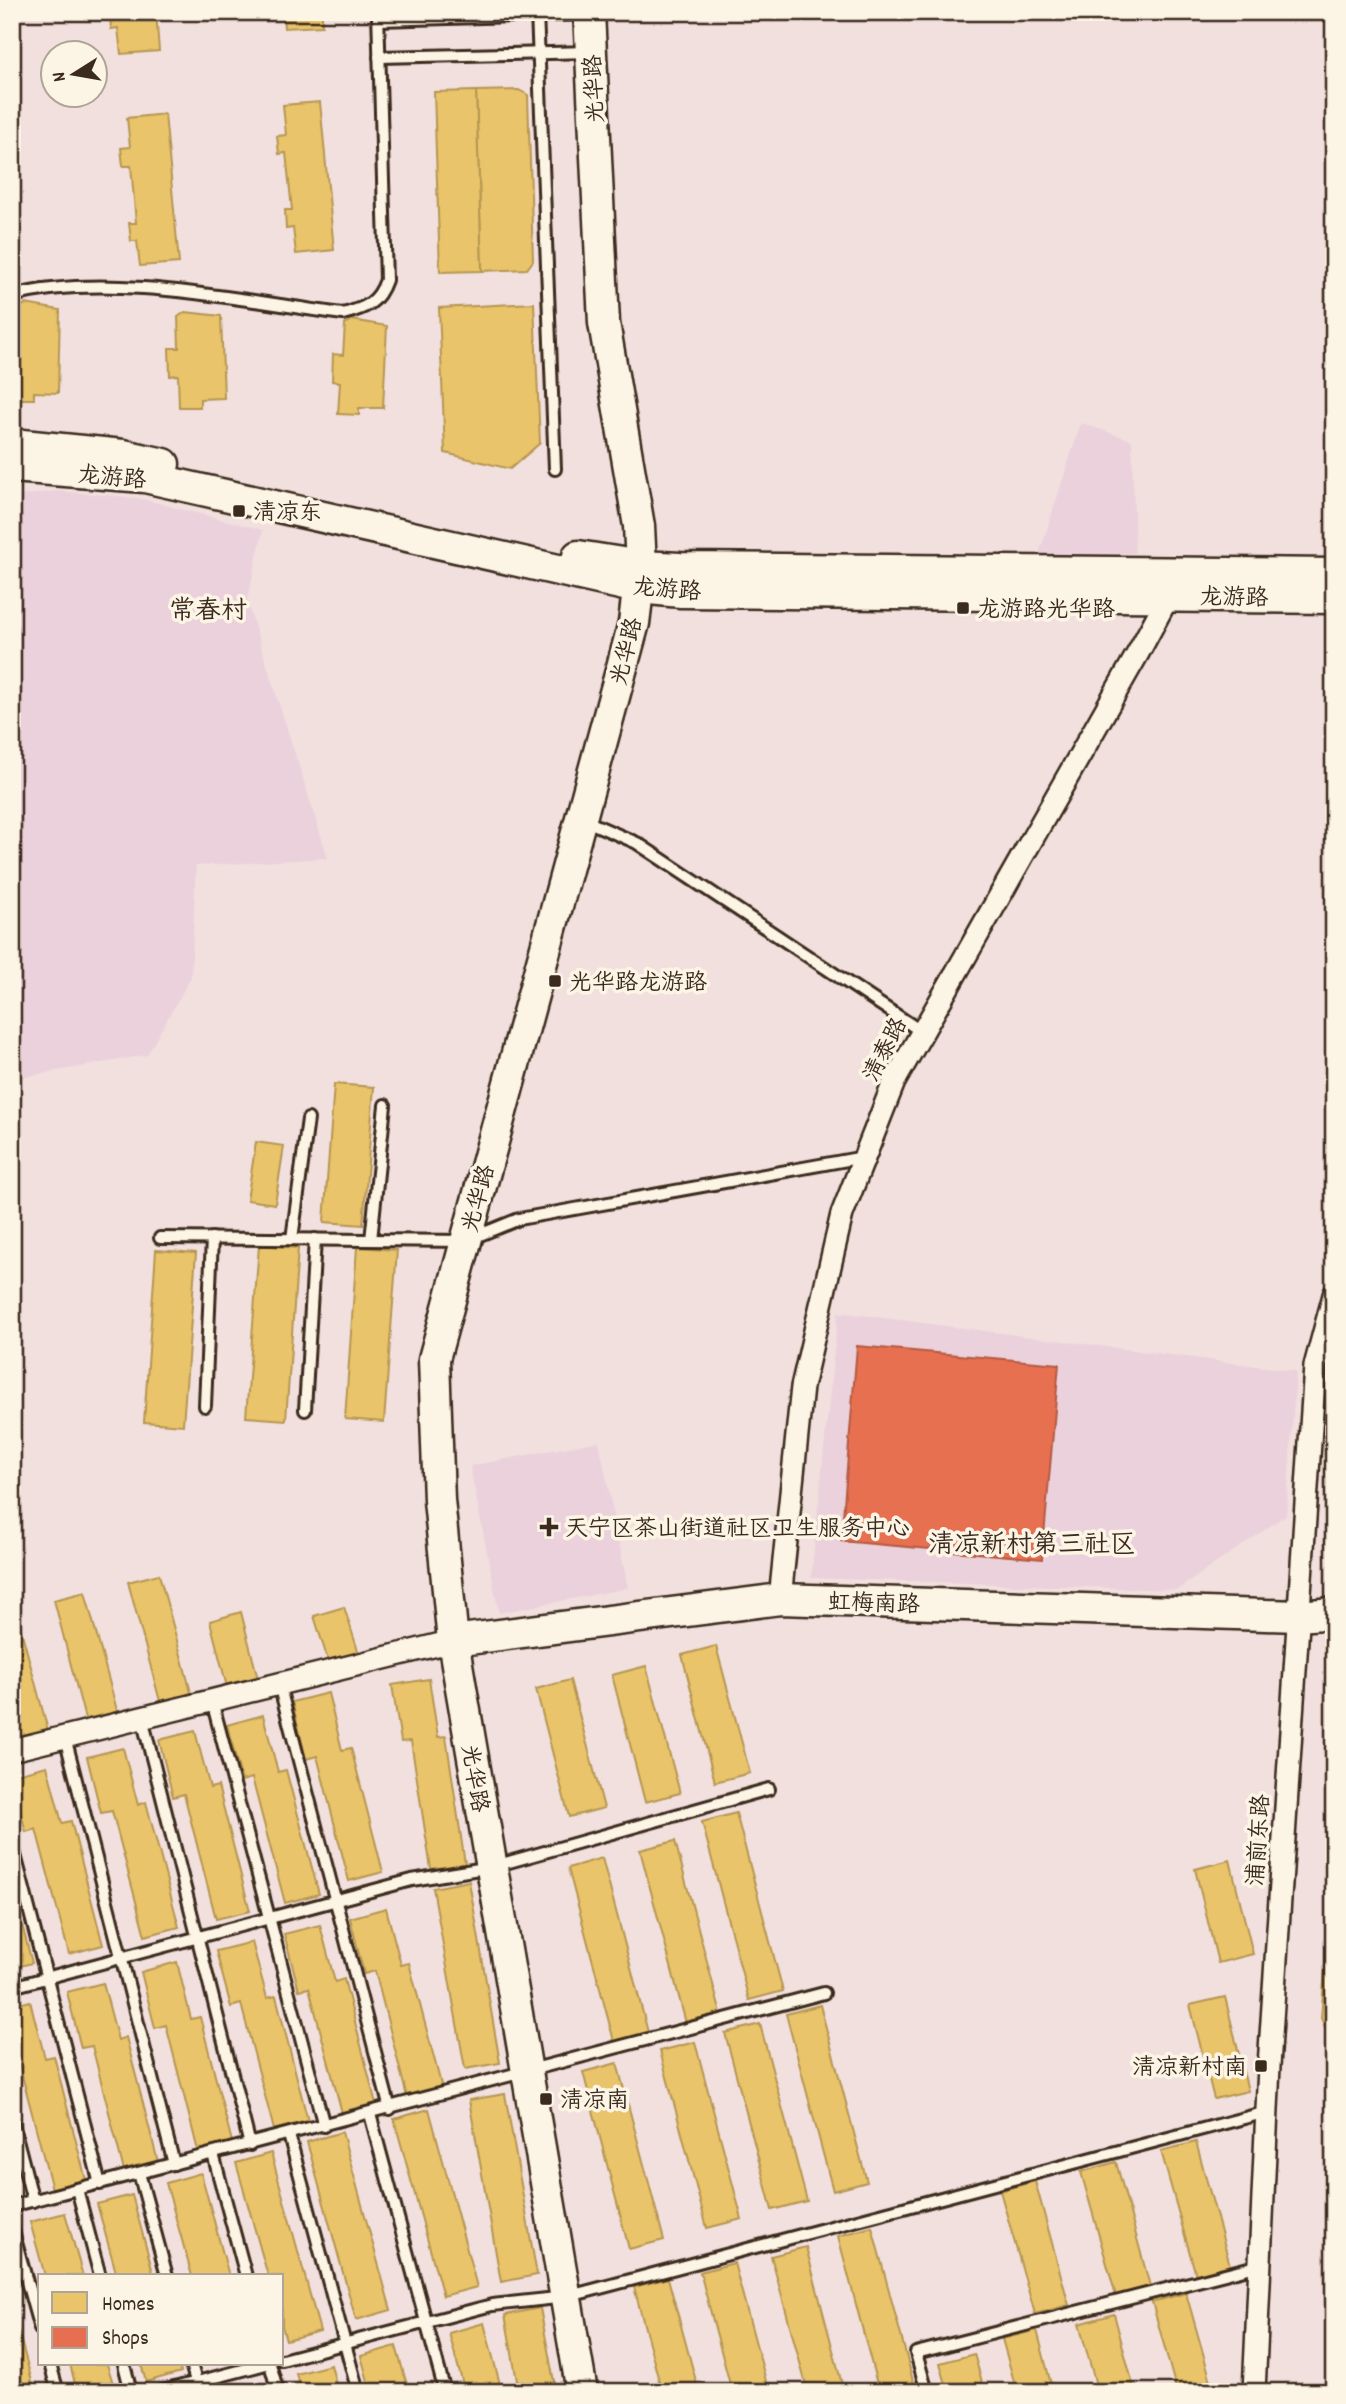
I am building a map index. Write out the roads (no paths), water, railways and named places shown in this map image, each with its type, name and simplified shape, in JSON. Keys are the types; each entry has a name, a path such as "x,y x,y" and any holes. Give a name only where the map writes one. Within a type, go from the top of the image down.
{"main road":[{"name":"光华路","path":"582,2392 453,1641 439,1500 434,1359 634,623 639,577 639,526 604,323 589,13"},
{"name":"龙游路","path":"12,444 123,455 592,559 639,577"},
{"name":"龙游路","path":"12,467 145,477 639,577 1170,584 1334,598"},
{"name":"龙游路","path":"1170,584 1334,574"},
{"name":"虹梅南路","path":"453,1641 780,1599 1298,1616 1334,1614"},
{"name":"虹梅南路","path":"1298,1616 1334,1627"}],"street":[{"name":"清泰路","path":"780,1599 802,1387 842,1214 894,1082 1170,584"},
{"name":"浦前东路","path":"1254,2392 1267,2112 1315,1366 1334,1295"},
{"path":"12,1750 453,1641"}],"lane":[{"path":"12,296 45,287 90,285 198,295 342,314 365,308 380,296 386,280 378,16 589,13"},
{"path":"537,14 555,469"},
{"path":"379,57 591,52"},
{"path":"580,819 637,843 922,1032"},
{"path":"371,1240 385,1105"},
{"path":"292,1239 308,1119"},
{"path":"160,1238 465,1241 519,1219 865,1156"},
{"path":"205,1406 212,1238"},
{"path":"305,1410 315,1239"},
{"path":"279,1684 390,2109"},
{"path":"212,1701 324,2126"},
{"path":"142,1718 250,2145"},
{"path":"65,1737 174,2164"},
{"path":"12,1987 412,1880 491,1867 769,1790"},
{"path":"12,1843 100,2183"},
{"path":"12,2206 527,2074 824,1993"},
{"path":"284,2359 492,2305 566,2297 1267,2112"},
{"path":"370,2114 445,2392"},
{"path":"12,2120 33,2201"},
{"path":"289,2135 358,2392"},
{"path":"213,2154 245,2274"},
{"path":"139,2173 166,2274"},
{"path":"77,2189 99,2274"},
{"path":"12,2228 38,2322"},
{"path":"927,2392 916,2353 1260,2265"},
{"path":"51,2366 58,2392"},
{"path":"124,2366 131,2392"},
{"path":"192,2366 198,2387"},
{"path":"159,2392 198,2387 262,2366"},
{"path":"269,2366 278,2392"}],"place":[{"name":"清凉东","path":"239,511"},
{"name":"龙游路光华路","path":"963,608"},
{"name":"光华路龙游路","path":"555,981"},
{"name":"天宁区茶山街道社区卫生服务中心","path":"549,1527"},
{"name":"清凉新村南","path":"1261,2066"},
{"name":"清凉南","path":"546,2099"}],"district":[{"name":"常春村","path":"208,609"},
{"name":"清凉新村第三社区","path":"1032,1543"}]}
